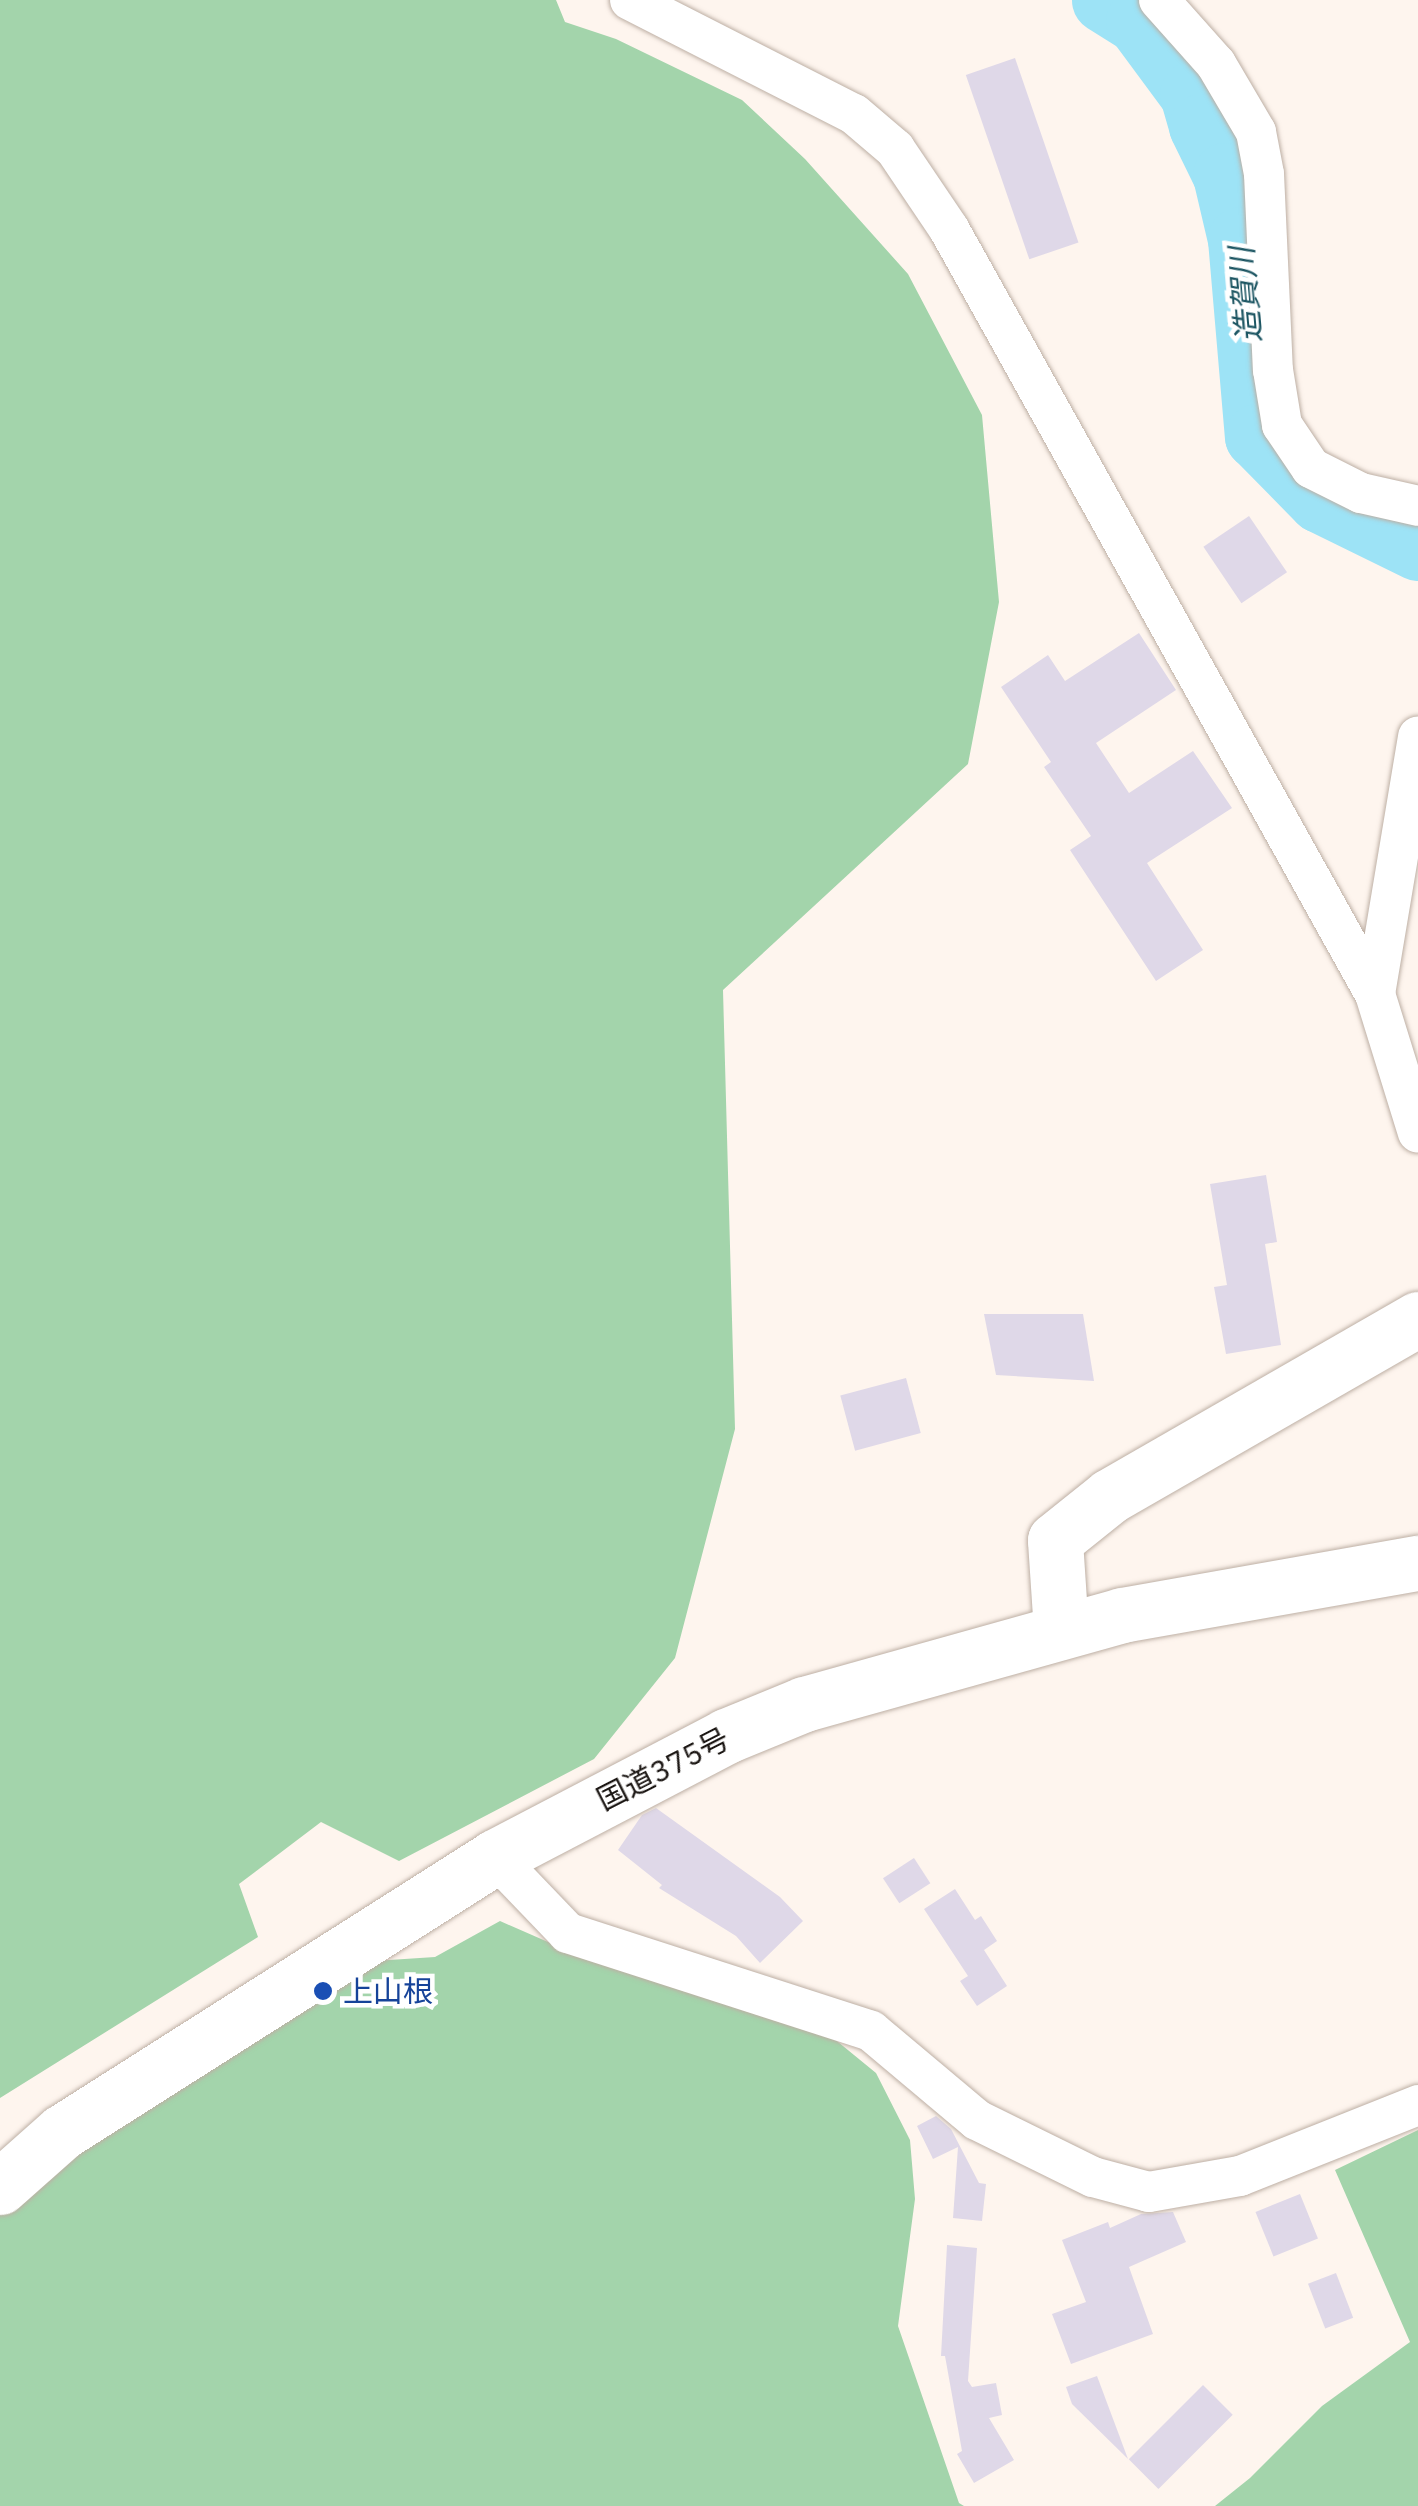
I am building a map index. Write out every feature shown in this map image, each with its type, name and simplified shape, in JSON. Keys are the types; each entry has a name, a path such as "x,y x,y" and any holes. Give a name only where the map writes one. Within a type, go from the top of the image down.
{"main road":[{"path":"1061,1631 1055,1540 1110,1496 1418,1320"},
{"name":"国道375号","path":"0,2187 62,2132 495,1856 726,1736 804,1704 1122,1615 1418,1563"}],"street":[{"path":"630,0 854,114 895,149 949,228 1375,994 1418,1133"},
{"path":"1159,0 1216,64 1256,132 1264,174 1273,370 1282,425 1311,468 1361,493 1418,506"},
{"path":"1375,994 1418,737"},
{"path":"495,1856 568,1934 871,2031 976,2120 1093,2176 1130,2187 1149,2192 1240,2176 1418,2105"}],"green space":[{"path":"0,0 556,0 565,22 616,39 742,100 805,159 908,274 982,415 999,602 968,764 723,990 735,1429 675,1658 594,1759 399,1861 321,1822 239,1884 258,1937 0,2098"},
{"path":"500,1921 564,1949 832,2037 876,2073 910,2140 915,2199 898,2326 959,2503 964,2506 0,2506 0,2187 374,1961 435,1957"},
{"path":"1418,2130 1418,2506 1215,2506 1250,2478 1322,2406 1410,2342 1335,2170"}],"building":[{"path":"1015,58 1078,242 1029,259 966,75"},
{"path":"1249,516 1287,572 1241,603 1203,547"},
{"path":"1139,633 1176,690 1096,743 1129,793 1193,751 1232,808 1147,863 1203,950 1156,981 1070,850 1091,836 1044,767 1051,762 1001,687 1048,655 1065,681"},
{"path":"1266,1175 1277,1242 1265,1244 1281,1345 1226,1354 1214,1287 1227,1285 1210,1184"},
{"path":"984,1314 1083,1314 1094,1381 996,1375"},
{"path":"906,1378 921,1433 855,1451 840,1396"},
{"path":"656,1808 780,1897 803,1921 760,1963 736,1936 659,1888 662,1885 618,1850 642,1815"},
{"path":"914,1858 930,1883 899,1903 883,1878"},
{"path":"955,1889 975,1920 981,1916 997,1941 984,1950 1007,1986 977,2006 960,1981 968,1976 924,1909"},
{"path":"936,2116 951,2129 979,2183 986,2184 982,2221 953,2218 958,2147 933,2159 917,2126"},
{"path":"1300,2194 1318,2239 1273,2256 1255,2212"},
{"path":"1173,2212 1186,2242 1129,2267 1153,2334 1071,2364 1052,2314 1086,2302 1062,2240 1108,2222 1110,2228 1141,2214"},
{"path":"947,2245 977,2248 968,2381 972,2387 996,2383 1002,2415 989,2418 1014,2460 974,2483 957,2454 962,2451 945,2356 941,2356"},
{"path":"1336,2273 1353,2318 1325,2329 1308,2284"},
{"path":"1097,2376 1128,2459 1072,2404 1066,2387"},
{"path":"1203,2385 1233,2415 1158,2489 1129,2459"}],"waterway":[{"name":"造賀川","path":"1104,0 1138,21 1192,94 1201,126 1225,175 1240,239 1257,436 1320,500 1418,548"}],"place":[{"name":"上山根","path":"323,1991"}]}
